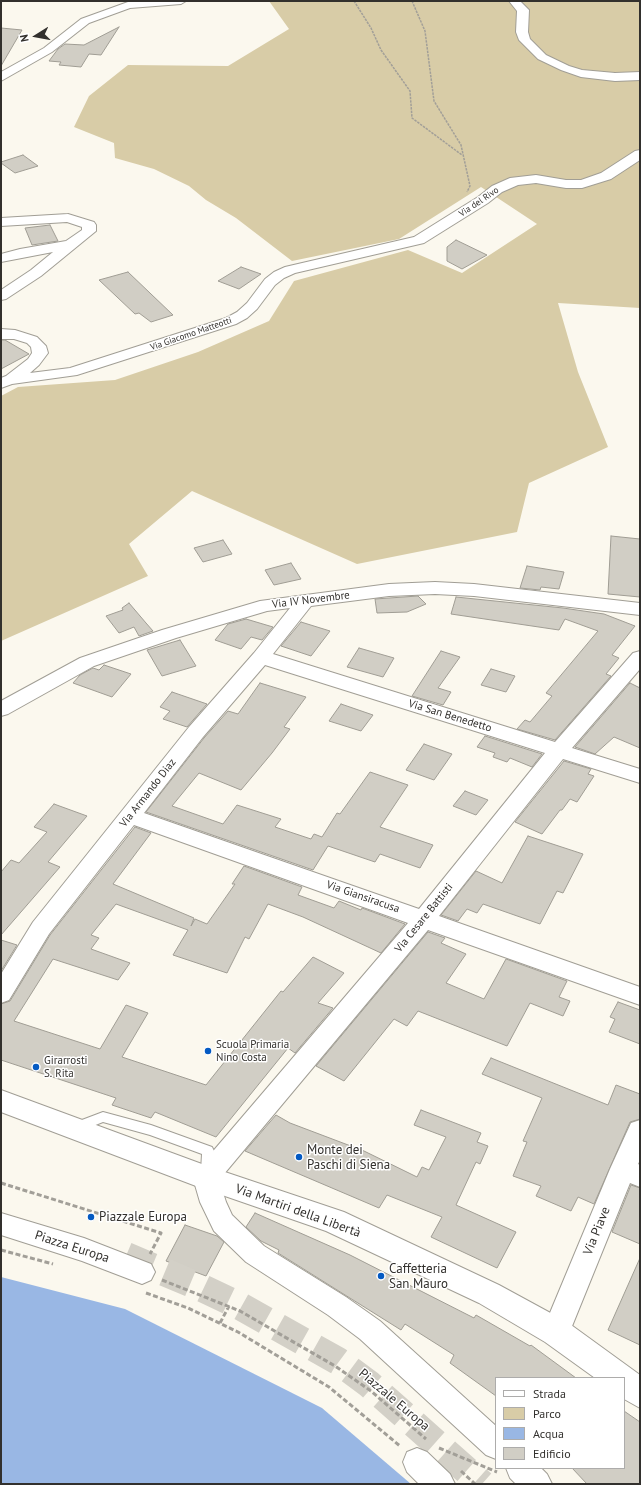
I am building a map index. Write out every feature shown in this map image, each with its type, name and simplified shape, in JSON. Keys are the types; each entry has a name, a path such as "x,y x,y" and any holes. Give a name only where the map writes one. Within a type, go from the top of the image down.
{"street":[{"path":"1,77 48,50 85,21 128,5 181,1"},
{"path":"514,1 523,10 522,32 525,40 532,48 547,59 565,68 581,73 615,77 640,76"},
{"name":"Via del Rivo","path":"453,219 484,200 496,189 515,181 536,179 566,184 582,184 606,176 640,154"},
{"path":"1,222 68,218 89,225 89,231 36,273 1,296"},
{"name":"Via Giacomo Matteotti","path":"6,381 72,372 231,321 242,315 252,306 270,282 279,275 290,270 420,240 453,219"},
{"path":"1,258 20,253 70,245"},
{"path":"1,334 15,334 32,340 38,346 40,353 34,362 6,381"},
{"name":"Via IV Novembre","path":"1,709 87,662 169,634 266,605 305,602 389,590 435,588 474,590 640,609"},
{"name":"Via Armando Diaz","path":"1,994 41,928 196,732 305,602"},
{"name":"Via San Benedetto","path":"260,657 640,776"},
{"name":"Via Cesare Battisti","path":"206,1178 424,919 559,750 640,657"},
{"name":"Via Giansiracusa","path":"130,816 640,996"},
{"name":"Via Martiri della Libertà","path":"1,1101 206,1178 334,1221 489,1294 556,1332 619,1377"},
{"name":"Via Piave","path":"556,1332 632,1172 640,1130"},
{"path":"206,1178 213,1202 223,1223 255,1254 310,1290 338,1306 370,1330 495,1444"},
{"name":"Piazza Europa","path":"1,1224 84,1250 143,1282"},
{"path":"625,1382 640,1392"},
{"path":"426,1449 440,1484"},
{"path":"512,1472 537,1484"}],"path":[{"path":"354,1 372,28 381,50 410,91 412,118 463,156"},
{"path":"412,1 425,31 434,101 461,145 470,186 453,219"},
{"path":"1,1183 161,1233 143,1282 188,1308 238,1332 329,1387 381,1428 426,1449"},
{"path":"1,1250 61,1266"},
{"name":"Piazzale Europa","path":"143,1282 229,1306 240,1311 334,1366 371,1391 426,1449 495,1467"},
{"path":"220,1323 229,1306"},
{"name":"Piazzale Europa","path":"501,1469 512,1472"}],"green space":[{"path":"269,1 640,1 640,308 558,303 578,372 608,447 529,483 517,532 357,564 192,491 129,544 148,576 1,641 1,396 18,387 115,380 198,352 269,321 294,281 408,250 462,273 537,224 481,187 399,239 292,261 236,218 206,200 189,186 154,169 115,158 114,143 74,127 89,96 128,65 228,66 289,29"}],"water":[{"path":"1,1277 125,1309 322,1408 411,1484 1,1484"}],"building":[{"path":"119,27 101,55 89,54 81,67 59,65 61,62 49,61 58,49 65,44 84,45"},
{"path":"1,28 22,30 1,66"},
{"path":"23,155 38,166 15,173 1,163 1,162"},
{"path":"50,225 58,241 32,245 25,228"},
{"path":"456,240 487,255 462,269 447,261 447,247"},
{"path":"241,267 261,274 239,289 218,281"},
{"path":"128,272 173,315 151,322 139,313 135,314 99,280"},
{"path":"1,340 5,340 29,354 1,369"},
{"path":"611,536 640,539 640,597 608,594"},
{"path":"223,540 232,554 203,562 194,548"},
{"path":"291,563 301,579 274,585 265,570"},
{"path":"527,566 564,572 559,589 541,587 540,590 520,588"},
{"path":"418,596 426,604 407,612 377,613 375,599"},
{"path":"456,597 563,608 604,614 635,626 612,655 619,658 606,674 611,676 555,740 517,729 525,720 530,722 552,696 546,693 598,631 565,619 559,630 451,614"},
{"path":"129,603 153,631 139,636 134,627 119,633 106,616 123,610 122,608"},
{"path":"246,619 273,627 262,640 251,637 241,649 215,640 228,624"},
{"path":"301,622 330,631 311,656 281,646"},
{"path":"180,640 196,666 162,676 147,650"},
{"path":"359,648 394,658 383,677 347,667"},
{"path":"441,651 460,657 438,688 451,692 443,705 412,696"},
{"path":"104,665 131,674 112,697 73,683 80,675 93,668 99,670"},
{"path":"491,669 515,676 506,692 481,685"},
{"path":"260,683 306,697 284,727 290,729 241,790 199,773 172,806 223,824 237,805 281,819 275,827 311,839 314,834 322,837 337,813 340,814 370,772 408,785 380,827 433,845 420,868 380,854 375,862 328,846 313,870 146,812 204,738 228,711 238,714"},
{"path":"630,683 640,688 640,748 614,737 595,754 575,747"},
{"path":"172,692 207,704 187,727 163,719 170,711 160,707"},
{"path":"341,704 373,715 361,731 329,721"},
{"path":"485,736 542,754 532,767 510,758 507,762 493,757 495,753 477,747"},
{"path":"424,744 452,754 434,780 406,770"},
{"path":"564,761 591,769 588,774 594,776 577,802 570,799 542,834 515,822"},
{"path":"465,791 488,800 476,815 453,806"},
{"path":"54,804 87,816 48,862 60,867 1,935 1,872 11,860 19,863 47,832 34,827"},
{"path":"135,827 151,833 113,884 194,918 191,926 195,919 207,924 235,884 232,884 244,866 302,887 298,895 334,908 339,901 361,910 362,908 405,924 381,953 303,917 268,904 249,939 245,937 227,973 173,955 188,930 116,904 91,935 99,938 91,949 130,963 118,980 53,959 14,1021 100,1049 126,1005 148,1013 122,1057 206,1085 281,991 283,992 313,957 344,973 318,1003 333,1008 295,1053 288,1048 216,1137 155,1112 151,1118 112,1105 116,1098 1,1060 1,1004 10,1001 50,935"},
{"path":"528,836 583,854 563,893 557,891 540,924 483,904 477,913 467,909 458,921 441,915 476,871 502,883"},
{"path":"428,932 445,938 441,943 466,954 446,983 484,999 506,959 567,981 559,997 570,1001 563,1016 530,1003 507,1046 418,1011 407,1026 394,1019 344,1081 316,1066"},
{"path":"1,940 17,945 1,971"},
{"path":"618,1002 640,1010 640,1044 609,1032 615,1019 610,1017"},
{"path":"491,1058 608,1105 616,1085 640,1094 640,1119 630,1122 594,1204 578,1197 571,1211 536,1196 541,1186 513,1176 527,1142 523,1141 542,1098 482,1074"},
{"path":"421,1110 481,1133 477,1142 488,1146 480,1164 476,1162 456,1205 516,1232 497,1268 431,1237 442,1217 387,1195 379,1208 245,1151 276,1115 290,1123 364,1151 417,1177 422,1167 429,1170 446,1137 414,1125"},
{"path":"631,1185 640,1188 640,1244 612,1232"},
{"path":"255,1213 350,1255 474,1318 476,1315 530,1346 531,1345 575,1377 495,1377 495,1395 450,1363 454,1355 405,1324 401,1330 278,1253 279,1250 261,1241 246,1227"},
{"path":"185,1225 217,1236 224,1242 206,1276 166,1261"},
{"path":"640,1258 640,1345 608,1330"},
{"path":"625,1412 640,1422 640,1484 587,1484 573,1469 625,1469"}],"tunnel":[{"path":"126,1256 200,1287 240,1306 338,1361 369,1384 482,1484"}],"place":[{"name":"Scuola Primaria Nino Costa","path":"208,1051"},
{"name":"Girarrosti S. Rita","path":"36,1067"},
{"name":"Monte dei Paschi di Siena","path":"299,1157"},
{"name":"Piazzale Europa","path":"91,1217"},
{"name":"Caffetteria San Mauro","path":"381,1276"}]}
